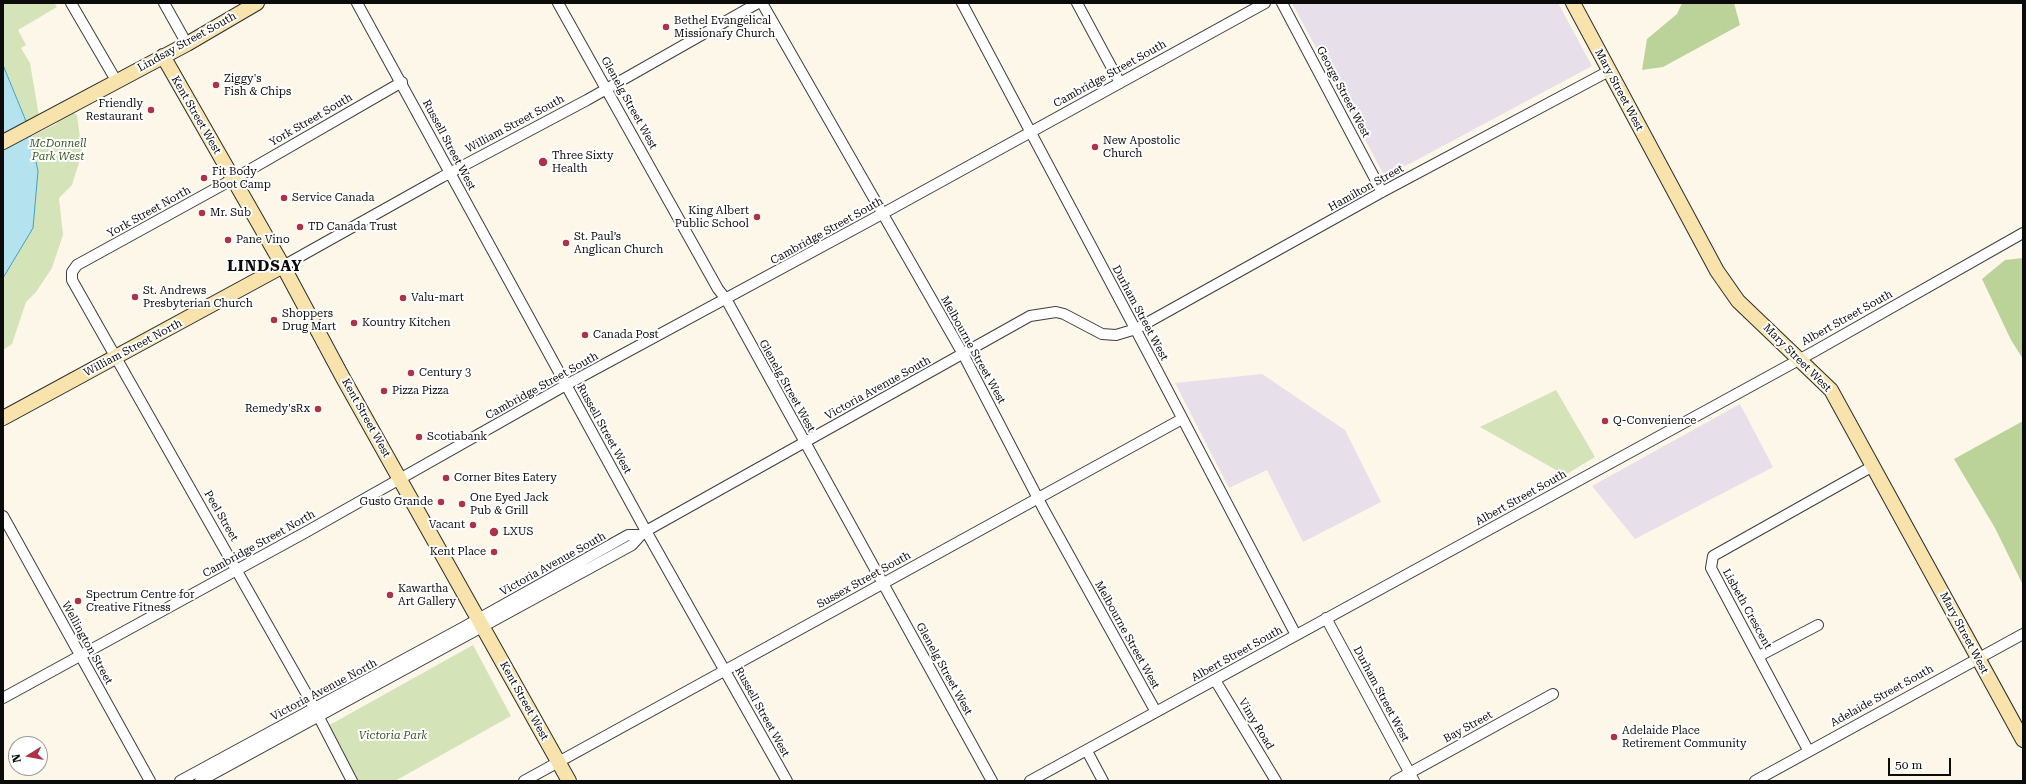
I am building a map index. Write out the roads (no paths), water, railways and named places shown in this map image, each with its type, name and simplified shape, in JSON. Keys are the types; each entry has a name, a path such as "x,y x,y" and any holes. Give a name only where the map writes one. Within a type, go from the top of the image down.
{"street":[{"path":"71,3 117,82"},
{"path":"164,3 187,44"},
{"name":"Lindsay Street South","path":"3,142 187,44 257,3"},
{"name":"Russell Street West","path":"357,3 402,82 566,385 644,533 725,671 787,781"},
{"name":"Glenelg Street West","path":"558,3 607,88 718,289 726,299 804,443 840,503 882,584 992,781"},
{"name":"William Street South","path":"283,266 450,172 607,88 758,3"},
{"name":"Melbourne Street West","path":"762,3 963,354 1038,498 1156,712"},
{"name":"Durham Street West","path":"962,3 1030,133 1136,329 1296,635"},
{"path":"1077,3 1120,83"},
{"name":"Cambridge Street South","path":"400,480 566,385 882,214 1265,3"},
{"name":"George Street West","path":"1282,3 1382,192"},
{"name":"Mary Street West","path":"1573,3 1717,271 1738,301 1831,390 2023,740"},
{"name":"Kent Street West","path":"163,56 283,266 400,480 569,781"},
{"name":"Hamilton Street","path":"1136,329 1382,192 1609,71"},
{"name":"York Street South","path":"233,179 402,82"},
{"name":"York Street North","path":"77,265 233,179"},
{"name":"Albert Street South","path":"1030,781 1800,359 2023,233"},
{"name":"Peel Street","path":"77,265 72,272 72,280 237,570 352,781"},
{"name":"William Street North","path":"3,418 283,266"},
{"name":"Victoria Avenue South","path":"481,623 632,545 644,533 679,515 1030,316 1048,312 1064,314 1102,334 1116,335 1136,329"},
{"name":"Sussex Street South","path":"524,781 1182,419"},
{"name":"Lisbeth Crescent","path":"1808,750 1711,568 1713,556 1873,466"},
{"name":"Cambridge Street North","path":"3,698 400,480"},
{"name":"Wellington Street","path":"3,516 150,781"},
{"name":"Durham Street West","path":"1326,618 1412,777"},
{"name":"Victoria Avenue North","path":"200,781 247,751 481,623"},
{"path":"1758,656 1818,625"},
{"name":"Adelaide Street South","path":"1755,781 1808,750 2023,634"},
{"name":"Vimy Road","path":"1215,680 1276,781"},
{"name":"Bay Street","path":"1395,781 1412,777 1553,694"},
{"name":"Victoria Avenue North","path":"180,781 247,751"},
{"path":"1087,751 1103,781"}],"water":[{"path":"3,65 28,126 38,171 33,228 3,278"}],"place":[{"name":"Bethel Evangelical Missionary Church","path":"666,27"},
{"name":"Ziggy's Fish & Chips","path":"216,85"},
{"name":"Friendly Restaurant","path":"151,110"},
{"name":"New Apostolic Church","path":"1095,147"},
{"name":"Three Sixty Health","path":"543,162"},
{"name":"Fit Body Boot Camp","path":"204,178"},
{"name":"Service Canada","path":"284,198"},
{"name":"Mr. Sub","path":"202,213"},
{"name":"King Albert Public School","path":"757,217"},
{"name":"TD Canada Trust","path":"300,227"},
{"name":"Pane Vino","path":"228,240"},
{"name":"St. Paul’s Anglican Church","path":"566,243"},
{"name":"St. Andrews Presbyterian Church","path":"135,297"},
{"name":"Valu-mart","path":"403,298"},
{"name":"Shoppers Drug Mart","path":"274,320"},
{"name":"Kountry Kitchen","path":"354,323"},
{"name":"Canada Post","path":"585,335"},
{"name":"Century 3","path":"411,373"},
{"name":"Pizza Pizza","path":"384,391"},
{"name":"Remedy'sRx","path":"318,409"},
{"name":"Q-Convenience","path":"1605,421"},
{"name":"Scotiabank","path":"419,437"},
{"name":"Corner Bites Eatery","path":"446,478"},
{"name":"Gusto Grande","path":"441,502"},
{"name":"One Eyed Jack Pub & Grill","path":"462,504"},
{"name":"Vacant","path":"473,525"},
{"name":"LXUS","path":"494,532"},
{"name":"Kent Place","path":"494,552"},
{"name":"Kawartha Art Gallery","path":"390,595"},
{"name":"Spectrum Centre for Creative Fitness","path":"78,601"},
{"name":"Adelaide Place Retirement Community","path":"1614,737"}],"district":[{"name":"LINDSAY","path":"265,267"}],"park label":[{"name":"McDonnell Park West","path":"58,150"},
{"name":"Victoria Park","path":"393,736"}]}
